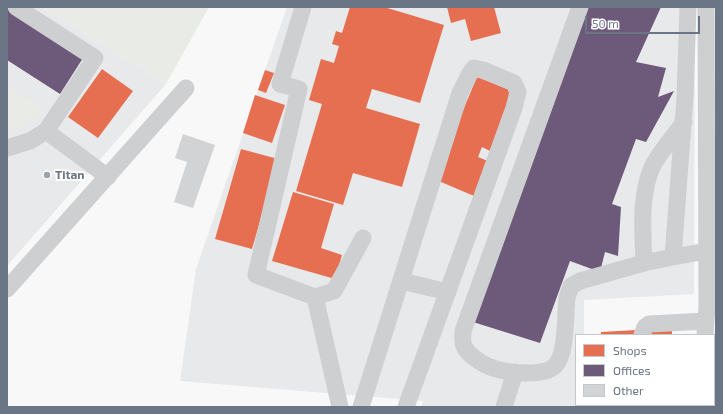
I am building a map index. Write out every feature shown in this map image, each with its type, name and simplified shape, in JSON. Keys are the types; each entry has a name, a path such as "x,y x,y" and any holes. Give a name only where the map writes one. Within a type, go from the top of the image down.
{"street":[{"path":"7,148 30,141 46,131 95,58 16,7"},
{"path":"303,7 280,84 299,89 256,275 315,297 334,291 363,238"},
{"path":"580,7 463,331 464,345 470,354 491,368 515,372 545,371 555,366 562,352 568,297 571,286 580,281 644,263 707,251"},
{"path":"673,257 684,122 688,7"},
{"path":"642,334 644,328 649,324 706,328 706,7"},
{"path":"361,407 460,93 474,68 486,71 514,83 518,92 514,108 406,407"},
{"path":"7,289 186,88"},
{"path":"685,97 706,99"},
{"path":"644,263 643,202 649,178 654,165 684,122"},
{"path":"46,131 108,177"},
{"path":"401,281 448,292"},
{"path":"315,297 340,407"},
{"path":"504,407 515,372"}],"shaded area":[{"name":"Titan","path":"7,7 43,7 166,84 7,266"},
{"path":"43,7 209,7 166,84"},
{"path":"287,7 695,7 694,294 584,300 584,334 575,334 575,406 584,407 421,407 423,401 180,381 196,269"},
{"path":"7,85 43,109 35,117 17,129 7,133"}],"building: Shops":[{"path":"350,7 384,7 444,25 420,103 372,89 366,108 420,124 402,187 353,173 343,205 296,191 322,104 309,100 321,59 334,63 339,46 332,44 336,31 342,33"},
{"path":"447,7 494,7 501,33 471,41 465,19 451,23"},
{"path":"102,69 133,91 98,138 68,117"},
{"path":"265,70 274,73 266,93 258,90"},
{"path":"477,77 515,92 490,151 482,147 478,157 488,161 474,196 434,179"},
{"path":"255,95 285,105 272,143 243,133"},
{"path":"241,149 278,159 252,249 215,239"},
{"path":"293,192 334,204 321,248 342,255 335,279 272,261"},
{"path":"672,328 672,334 601,334 601,332"}],"building: Offices":[{"path":"586,7 661,7 636,62 666,68 658,97 674,91 646,142 636,139 612,204 621,207 618,256 605,252 600,272 570,261 540,343 473,322"},
{"path":"7,8 83,58 60,94 7,60"}],"building: Other":[{"path":"183,134 215,145 193,208 174,202 187,162 175,158"}],"place":[{"name":"Titan","path":"47,175"}]}
